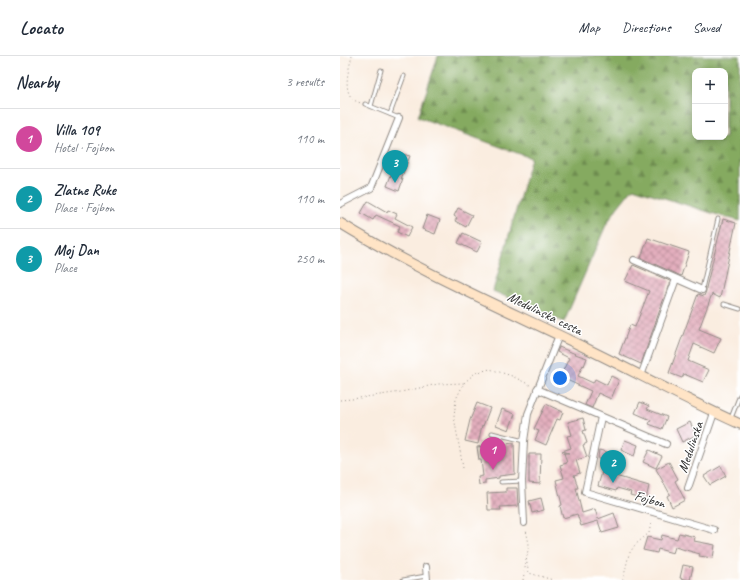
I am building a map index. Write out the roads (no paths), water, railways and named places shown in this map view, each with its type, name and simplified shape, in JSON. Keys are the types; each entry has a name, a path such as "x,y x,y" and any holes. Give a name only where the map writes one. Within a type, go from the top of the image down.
{"main road":[{"name":"Medulinska cesta","path":"340,223 391,253 430,273 559,335 714,413 740,424"}],"street":[{"path":"340,204 371,188 399,118"},
{"path":"634,260 702,290"},
{"path":"641,376 676,279"},
{"path":"524,522 522,482 524,440 528,414 559,335"},
{"path":"538,389 666,444"},
{"name":"Medulinska","path":"688,488 714,413"},
{"name":"Fojbon","path":"601,416 585,492 714,530"},
{"path":"426,567 427,578"}],"lane":[{"path":"371,106 381,70"},
{"path":"390,114 404,76"},
{"path":"365,104 399,118"},
{"path":"702,290 718,219"},
{"path":"724,304 740,309"},
{"path":"730,420 740,395"},
{"path":"492,433 524,440"},
{"path":"501,482 522,482"},
{"path":"403,580 427,578"}],"place":[{"name":"Moj Dan","path":"395,183"},
{"name":"Villa 109","path":"493,470"},
{"name":"Zlatne Ruke","path":"613,483"}]}
